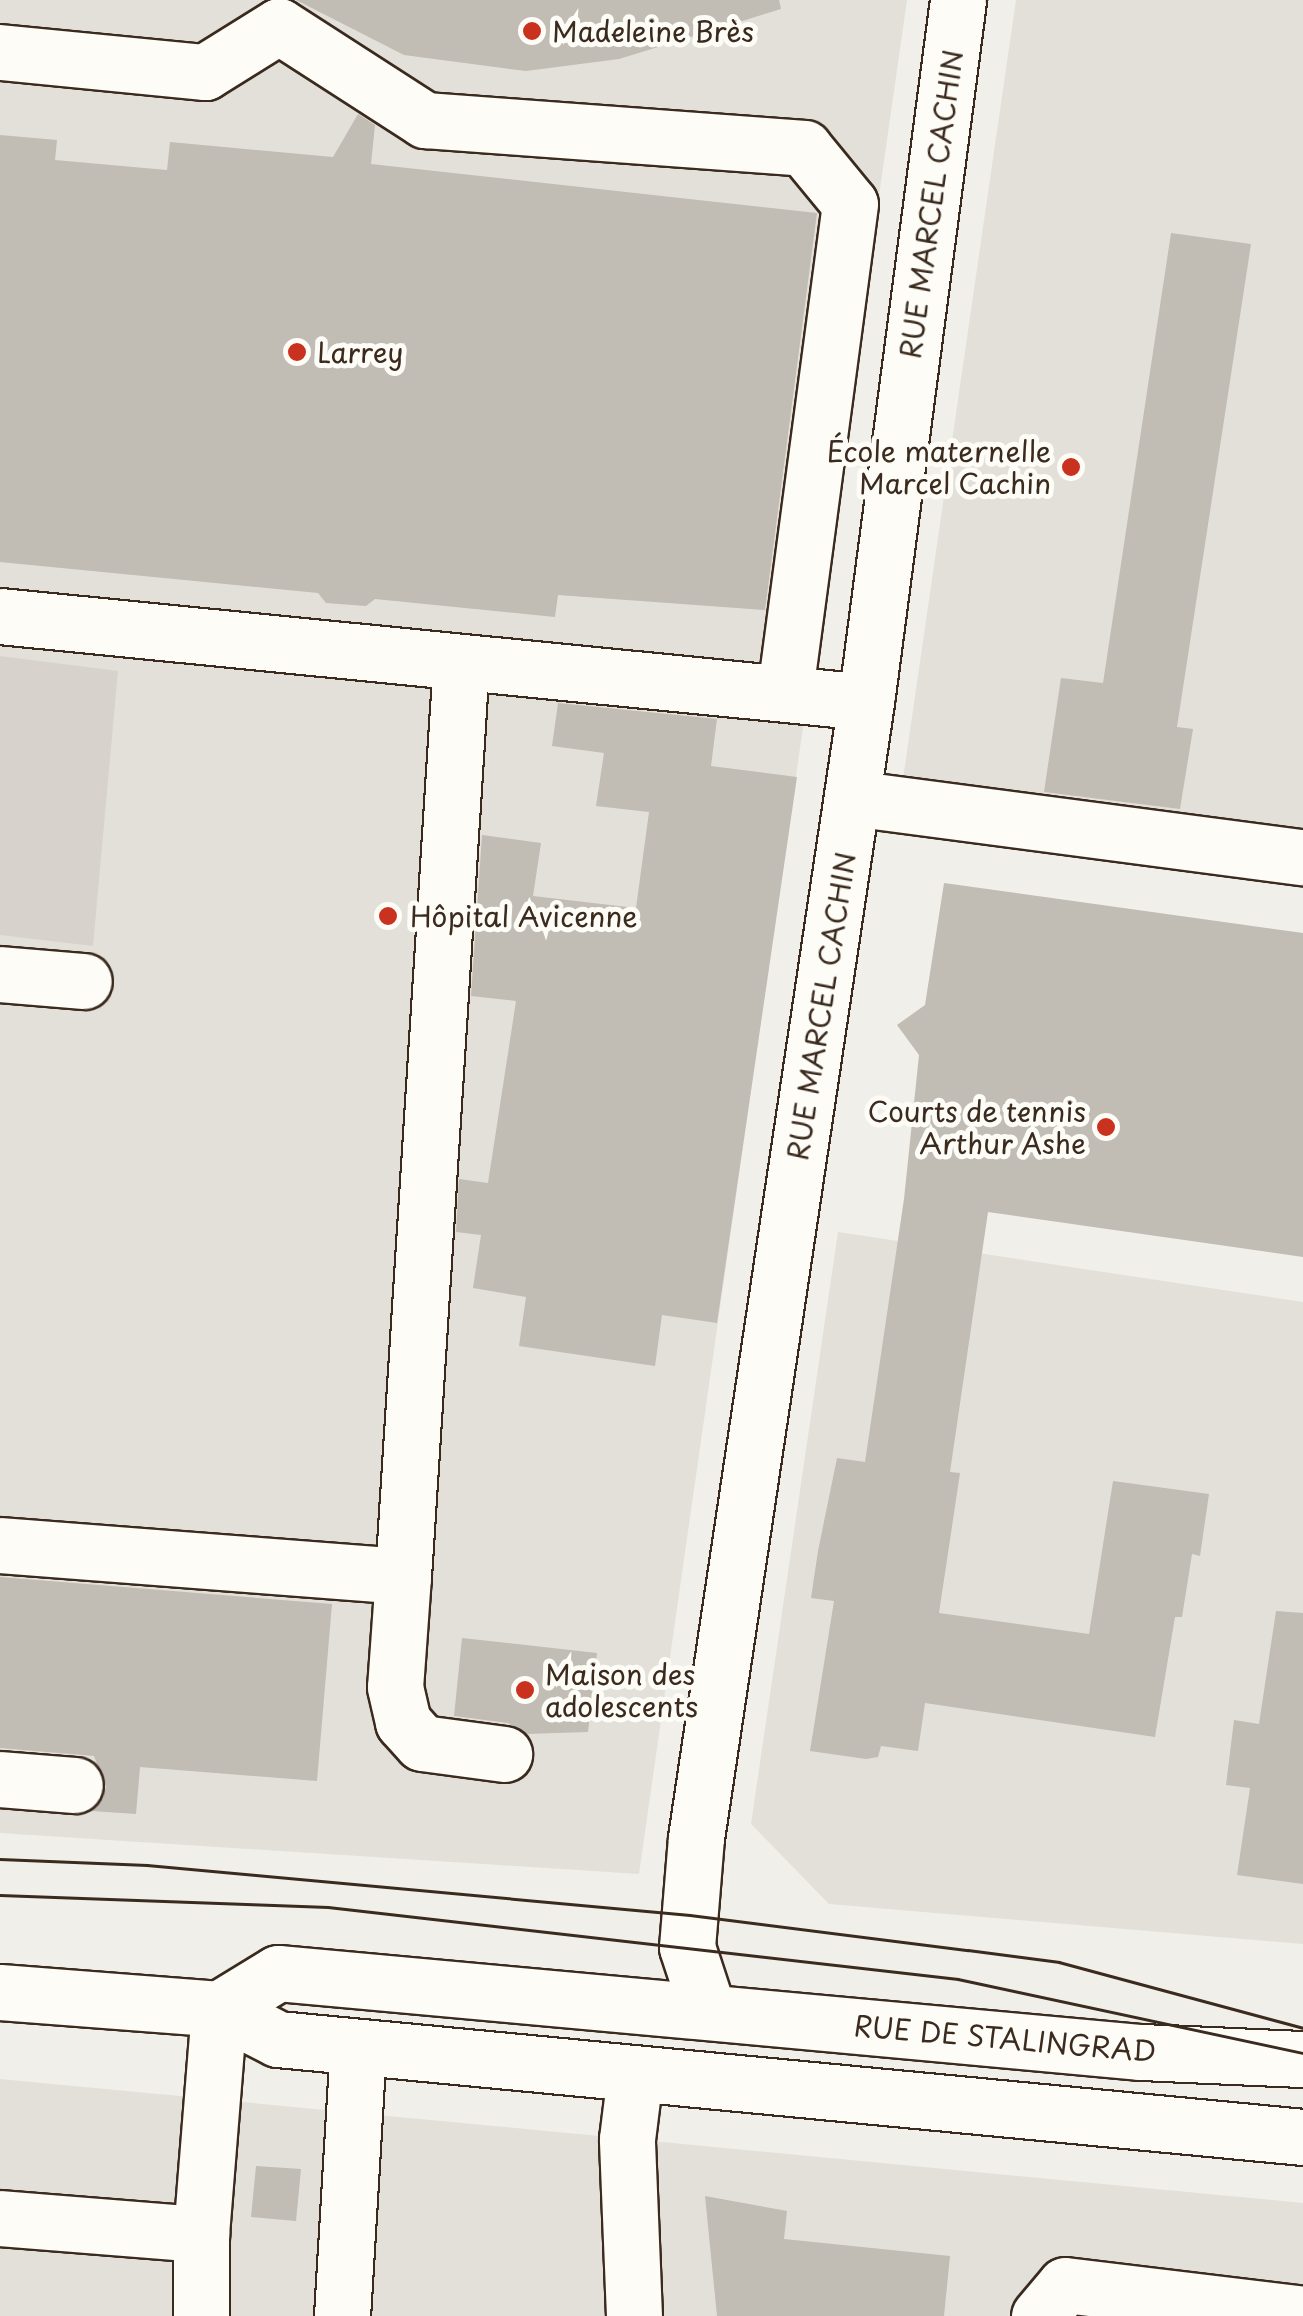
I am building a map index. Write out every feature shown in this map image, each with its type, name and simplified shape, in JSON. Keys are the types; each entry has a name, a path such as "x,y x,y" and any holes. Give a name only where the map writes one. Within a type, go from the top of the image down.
{"main road":[{"name":"RUE MARCEL CACHIN","path":"707,2008 687,1947 696,1838 866,702 958,0"},
{"path":"0,52 204,72 270,13 425,120 804,148 850,204 785,694"},
{"path":"0,616 866,702"},
{"path":"461,662 395,1687 403,1722 422,1742 504,1754"},
{"path":"852,798 1303,857"},
{"path":"0,974 84,981"},
{"path":"0,1545 403,1576"},
{"path":"0,1779 74,1785"},
{"name":"RUE DE STALINGRAD","path":"218,2009 278,1973 707,2008 1141,2052 1303,2059"},
{"path":"0,1992 218,2009 278,2039 358,2048 1303,2137"},
{"path":"707,2008 765,2088"},
{"path":"202,2316 201,2234 218,2009"},
{"path":"342,2316 358,2048"},
{"path":"634,2316 627,2139 635,2075"},
{"path":"0,2218 201,2234"},
{"path":"1039,2316 1065,2285 1303,2314"}],"shaded area":[{"name":"Hôpital Avicenne","path":"0,0 907,0 639,1874 0,1833"},
{"path":"1016,0 1303,0 1303,840 902,786"},
{"path":"0,656 118,671 93,946 0,935"},
{"path":"838,1232 1303,1302 1303,1944 829,1904 751,1824"},
{"path":"0,2079 1303,2203 1303,2316 0,2316"}],"building":[{"name":"Madeleine Brès","path":"296,0 779,0 781,9 619,59 526,71 404,55"},
{"name":"Larrey","path":"358,114 375,125 371,164 817,213 765,610 558,595 555,617 375,599 366,606 326,603 318,593 0,562 0,135 57,140 55,160 167,170 170,142 333,157"},
{"path":"1171,233 1251,244 1177,727 1193,729 1180,809 1044,792 1061,678 1103,683"},
{"path":"558,703 717,719 711,766 797,777 717,1323 662,1315 655,1366 519,1346 526,1297 473,1288 481,1235 456,1232 459,1179 488,1183 516,1001 471,996 482,835 541,843 533,896 636,908 649,812 596,806 604,753 552,746"},
{"path":"944,883 1303,933 1303,1257 988,1212 950,1472 960,1473 939,1613 1089,1634 1113,1481 1209,1494 1200,1556 1192,1554 1182,1617 1175,1617 1155,1737 925,1703 918,1751 881,1746 878,1757 866,1759 810,1751 834,1601 811,1598 818,1551 837,1458 865,1462 904,1199 919,1055 897,1025 925,1005"},
{"path":"0,1577 332,1604 317,1781 140,1767 136,1814 92,1811 106,1787 94,1756 0,1748"},
{"path":"1276,1611 1303,1613 1303,1884 1237,1875 1250,1788 1226,1785 1234,1720 1259,1724"},
{"name":"Maison des adolescents","path":"462,1638 597,1653 588,1732 526,1734 508,1723 454,1716"},
{"path":"256,2166 301,2169 296,2221 251,2217"},
{"path":"705,2196 787,2211 784,2239 950,2256 944,2316 717,2316"}],"tram line":[{"path":"0,1859 147,1865 690,1915 968,1950 1059,1962 1303,2028"},
{"path":"0,1895 328,1907 958,1979 1303,2053"}],"place":[{"name":"Madeleine Brès","path":"532,31"},
{"name":"Larrey","path":"297,352"},
{"name":"École maternelle Marcel Cachin","path":"1071,467"},
{"name":"Hôpital Avicenne","path":"388,916"},
{"name":"Courts de tennis Arthur Ashe","path":"1106,1127"},
{"name":"Maison des adolescents","path":"525,1690"}]}
